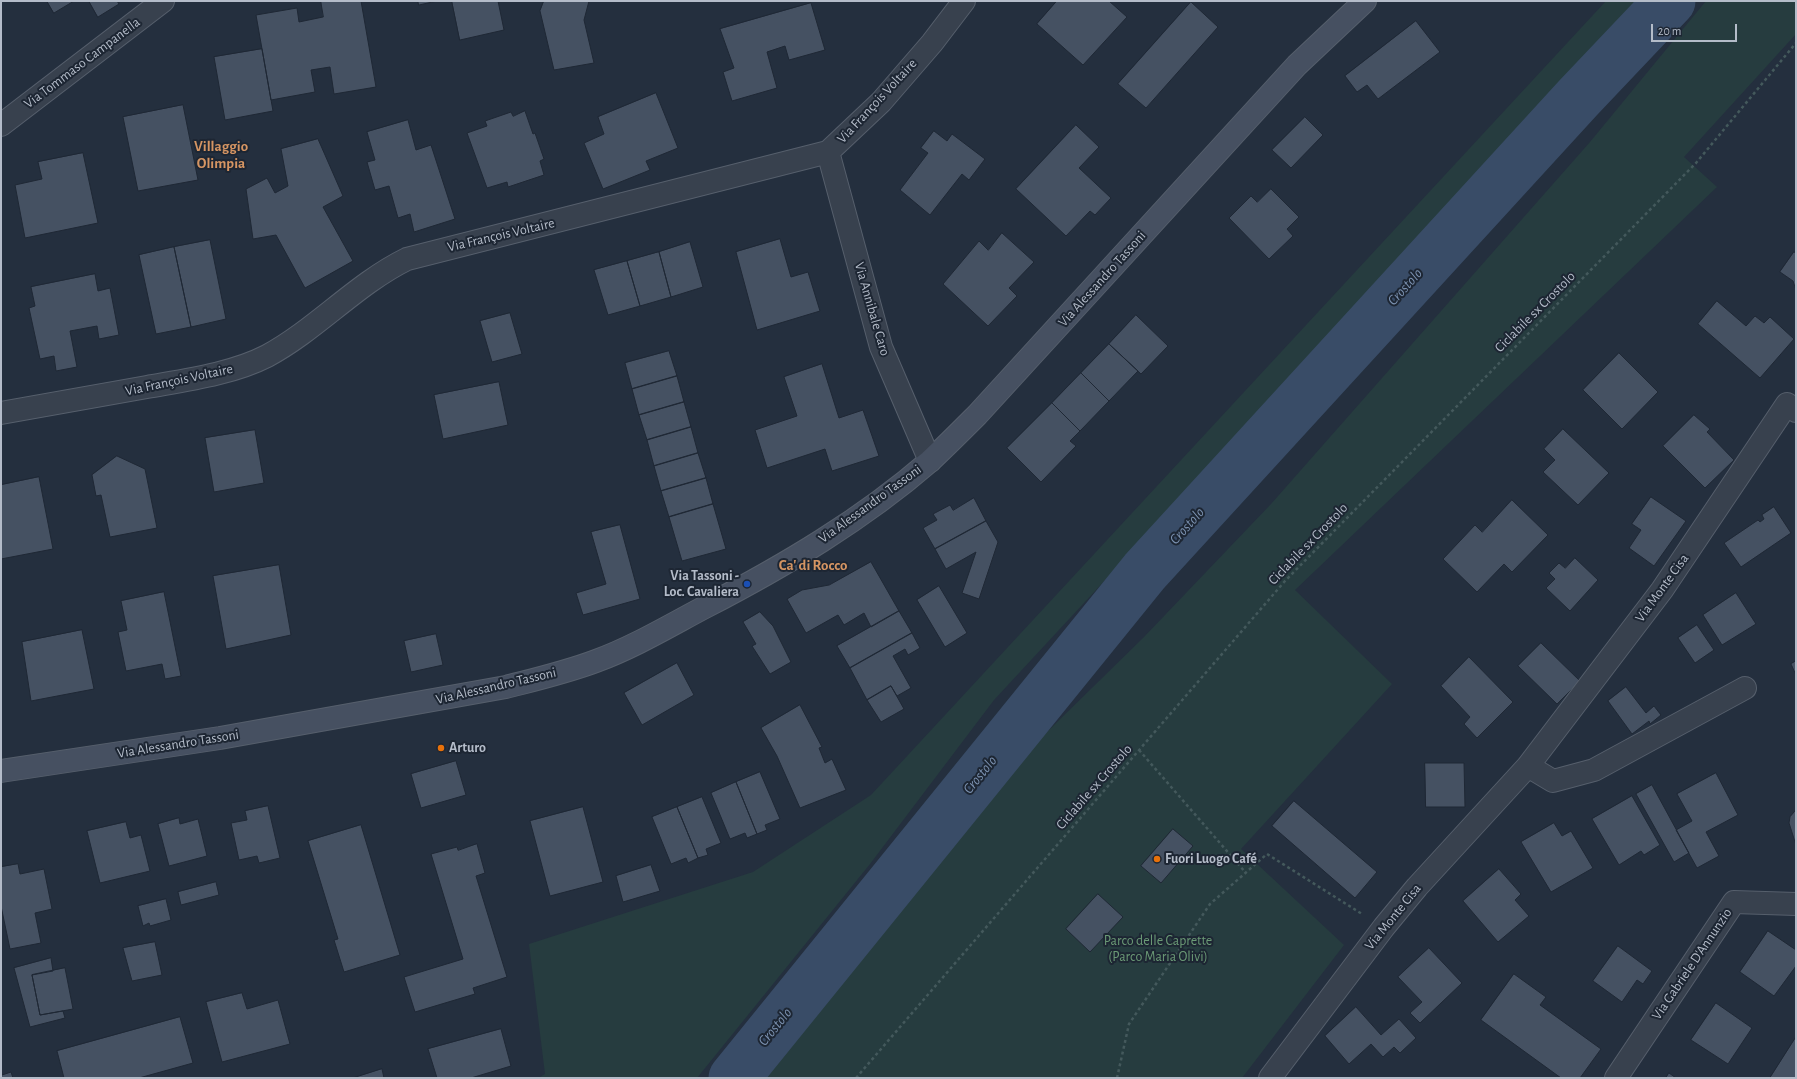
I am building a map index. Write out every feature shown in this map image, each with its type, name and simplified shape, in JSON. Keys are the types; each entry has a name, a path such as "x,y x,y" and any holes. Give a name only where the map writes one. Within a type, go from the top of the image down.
{"street":[{"name":"Via Tommaso Campanella","path":"1,125 163,1"},
{"name":"Via François Voltaire","path":"1,413 196,379 242,366 266,356 289,343 387,269 407,259 828,152 881,102 932,42 964,1"},
{"name":"Via Alessandro Tassoni","path":"1,771 220,738 506,687 550,676 596,661 629,647 786,563 838,530 930,461 978,415 1297,66 1365,1"},
{"name":"Via Annibale Caro","path":"828,152 881,347 930,461"},
{"name":"Via Monte Cisa","path":"1270,1078 1384,927 1417,887 1528,766 1662,590 1793,401"},
{"path":"1528,766 1553,781 1594,770 1745,688"},
{"name":"Via Gabriele D'Annunzio","path":"1616,1078 1734,902 1796,904"}],"path":[{"name":"Ciclabile sx Crostolo","path":"856,1078 1285,581 1696,163 1796,43"},
{"path":"1139,750 1246,873"},
{"path":"1117,1078 1129,1024 1210,904 1267,854 1384,927"}],"green space":[{"path":"1606,1 1642,1 994,700 870,864 697,1078 538,1078 545,1074 529,944 753,872 871,795"},
{"name":"Parco delle Caprette (Parco Maria Olivi)","path":"1706,1 1796,1 1796,34 1684,157 1717,187 1295,590 1392,684 1241,849 1344,945 1242,1078 740,1078 998,780 1144,637 1271,504 1590,142"}],"building":[{"path":"47,1 74,1 54,13"},
{"path":"89,1 117,1 119,4 98,17"},
{"path":"321,1 361,1 376,87 334,94 330,67 311,70 315,92 271,100 256,15 297,8 299,22 323,17"},
{"path":"418,1 437,1 419,5"},
{"path":"452,1 498,1 504,30 460,40"},
{"path":"544,1 589,1 584,20 594,63 554,70 540,11"},
{"path":"1057,1 1109,1 1127,17 1083,65 1037,24"},
{"path":"1191,2 1218,27 1146,108 1118,84"},
{"path":"811,3 825,50 789,60 785,46 767,52 777,88 732,101 723,72 734,68 720,29"},
{"path":"1416,21 1440,52 1378,99 1367,85 1357,92 1345,76"},
{"path":"262,49 273,111 225,120 214,57"},
{"path":"656,93 678,148 646,161 650,170 603,189 584,143 604,134 598,117"},
{"path":"183,105 198,180 138,191 123,117"},
{"path":"525,111 533,134 535,133 544,159 540,161 544,175 508,187 507,182 487,188 467,133 487,126 485,121 511,112 513,116"},
{"path":"1305,117 1323,135 1291,168 1272,150"},
{"path":"408,120 416,150 431,145 455,219 414,232 410,214 398,218 389,186 375,190 367,162 375,160 367,132"},
{"path":"1076,125 1099,147 1079,168 1111,198 1095,215 1090,211 1066,236 1016,189"},
{"path":"934,131 947,141 952,134 985,159 969,180 962,174 930,215 900,190 928,153 921,148"},
{"path":"318,139 343,196 323,207 353,261 305,288 276,235 253,239 246,189 267,178 275,193 288,186 281,149"},
{"path":"83,153 98,223 25,238 15,185 42,179 38,162"},
{"path":"1271,189 1299,217 1287,229 1293,236 1269,259 1229,218 1251,196 1257,202"},
{"path":"1002,233 1034,262 1009,288 1017,296 988,326 943,284 979,241 988,250"},
{"path":"780,239 791,277 808,272 820,311 757,330 736,252"},
{"path":"210,240 226,319 191,327 174,247"},
{"path":"690,242 703,287 671,297 659,252"},
{"path":"174,247 191,327 156,334 139,255"},
{"path":"659,252 671,297 640,306 627,261"},
{"path":"1794,252 1796,253 1796,290 1793,281 1780,272"},
{"path":"627,261 640,306 608,315 594,270"},
{"path":"95,274 98,291 110,288 119,335 99,339 97,326 70,331 77,367 56,371 54,356 40,359 29,308 35,306 31,287"},
{"path":"1717,301 1746,326 1755,316 1764,323 1770,317 1794,339 1760,378 1698,324"},
{"path":"510,313 522,354 492,362 480,321"},
{"path":"1136,315 1168,346 1141,374 1109,344"},
{"path":"1109,344 1138,371 1109,401 1081,373"},
{"path":"669,351 677,376 632,389 625,363"},
{"path":"1619,353 1658,392 1622,429 1583,390"},
{"path":"822,364 839,418 863,410 879,456 832,471 825,449 767,468 755,430 797,416 784,377"},
{"path":"1081,373 1109,401 1080,431 1052,403"},
{"path":"677,376 684,402 639,415 632,389"},
{"path":"499,382 508,425 443,439 434,395"},
{"path":"684,402 691,427 647,440 639,415"},
{"path":"1052,403 1080,431 1070,441 1076,446 1041,482 1007,448"},
{"path":"1694,415 1710,429 1707,432 1734,460 1705,488 1663,446"},
{"path":"691,427 698,453 654,466 647,440"},
{"path":"1563,429 1609,473 1578,505 1543,472 1555,460 1544,449"},
{"path":"255,430 264,483 214,492 205,438"},
{"path":"698,453 706,478 661,491 654,466"},
{"path":"117,456 145,469 157,528 110,537 101,495 96,496 92,475"},
{"path":"39,477 53,549 1,559 1,485"},
{"path":"706,478 713,504 669,517 661,491"},
{"path":"1651,497 1686,521 1654,566 1629,548 1641,530 1632,524"},
{"path":"974,498 986,521 935,549 923,528 937,520 933,514 950,505 953,510"},
{"path":"1512,500 1548,535 1512,572 1504,564 1477,592 1443,559 1475,525 1482,532"},
{"path":"713,504 726,549 682,561 669,517"},
{"path":"1774,507 1791,533 1741,567 1724,543 1758,520 1760,522 1764,519 1762,515"},
{"path":"986,521 998,542 979,599 962,593 976,552 946,569 935,549"},
{"path":"620,525 640,599 583,615 576,593 606,584 591,532"},
{"path":"1575,558 1598,580 1570,611 1546,588 1555,579 1549,573 1559,563 1565,568"},
{"path":"871,562 899,611 871,627 864,613 844,625 838,615 806,633 787,599 802,590 829,585"},
{"path":"279,565 291,635 226,649 213,576"},
{"path":"939,586 967,633 945,647 917,600"},
{"path":"164,592 181,676 165,679 162,664 126,671 118,632 127,630 121,601"},
{"path":"1736,593 1756,624 1722,645 1703,615"},
{"path":"899,611 912,633 850,668 837,646"},
{"path":"760,612 773,626 791,662 770,674 752,646 756,644 743,622"},
{"path":"1697,625 1714,650 1695,663 1678,638"},
{"path":"82,630 94,689 31,701 22,642"},
{"path":"912,633 920,648 908,655 905,649 893,656 911,688 897,696 891,686 867,700 850,668"},
{"path":"436,634 443,665 411,672 404,641"},
{"path":"1541,643 1580,681 1557,704 1518,666"},
{"path":"1469,657 1513,702 1477,738 1464,724 1470,717 1441,686"},
{"path":"1796,661 1796,675 1791,664"},
{"path":"677,663 694,695 642,725 624,693"},
{"path":"891,686 904,709 881,722 867,700"},
{"path":"1626,687 1646,713 1654,706 1661,715 1650,724 1649,721 1632,734 1608,701"},
{"path":"800,705 822,747 819,748 825,763 832,759 846,790 800,808 777,756 761,728"},
{"path":"456,761 466,795 421,808 411,774"},
{"path":"1425,763 1464,763 1465,807 1426,807"},
{"path":"760,772 780,819 765,825 767,830 757,834 736,782"},
{"path":"1716,773 1738,815 1706,832 1719,856 1697,868 1676,830 1692,821 1677,794"},
{"path":"736,782 757,834 747,838 745,833 730,839 711,793"},
{"path":"1652,785 1689,853 1674,862 1636,794"},
{"path":"1632,796 1660,845 1644,855 1641,851 1619,865 1592,819"},
{"path":"702,797 721,843 706,849 708,855 698,858 677,807"},
{"path":"1294,801 1377,872 1355,898 1272,826"},
{"path":"268,806 280,858 259,863 257,856 239,860 231,823 247,820 245,811"},
{"path":"583,807 603,882 550,896 530,821"},
{"path":"677,807 698,858 688,863 686,858 671,864 652,817"},
{"path":"1796,810 1796,845 1789,823 1790,817"},
{"path":"179,818 180,824 198,819 207,856 169,866 158,824"},
{"path":"126,822 130,838 141,835 150,871 100,883 87,831"},
{"path":"1554,823 1562,836 1571,831 1593,868 1551,892 1521,842"},
{"path":"361,825 400,955 344,972 334,940 338,939 308,841"},
{"path":"1173,829 1193,846 1161,883 1141,866"},
{"path":"477,844 485,873 476,876 507,977 473,988 475,994 415,1012 404,977 463,959 431,854 457,847 458,850"},
{"path":"18,864 20,874 44,869 52,909 35,913 41,943 10,949 1,906 1,867"},
{"path":"651,865 660,891 623,902 616,876"},
{"path":"1499,869 1521,894 1515,900 1529,916 1498,942 1463,901"},
{"path":"216,882 219,895 181,905 178,892"},
{"path":"1098,894 1123,917 1090,952 1066,929"},
{"path":"166,899 171,920 150,926 149,923 143,926 138,906"},
{"path":"1768,931 1796,950 1796,966 1774,996 1740,972"},
{"path":"155,942 162,975 132,981 123,948"},
{"path":"1618,946 1652,971 1643,984 1637,980 1622,1002 1593,981"},
{"path":"1429,948 1462,983 1420,1023 1410,1013 1422,1002 1398,977"},
{"path":"51,958 53,971 32,975 40,1015 63,1011 65,1018 30,1027 14,968"},
{"path":"65,968 73,1009 40,1015 32,975"},
{"path":"1514,974 1546,997 1540,1005 1601,1049 1580,1078 1561,1078 1481,1020"},
{"path":"242,993 247,1009 278,1000 290,1044 222,1062 206,1002"},
{"path":"1716,1003 1752,1028 1728,1064 1691,1040"},
{"path":"1356,1007 1381,1035 1399,1019 1416,1038 1400,1053 1394,1047 1383,1057 1371,1044 1349,1064 1325,1036"},
{"path":"180,1017 193,1063 139,1078 64,1078 57,1051"},
{"path":"501,1029 511,1066 471,1078 437,1078 428,1049"},
{"path":"1796,1037 1796,1078 1770,1078"},
{"path":"382,1069 384,1078 353,1078"},
{"path":"1,1071 2,1075 11,1072 13,1078 1,1078"},
{"path":"1669,1073 1676,1078 1666,1078"}],"waterway":[{"name":"Crostolo","path":"734,1078 1145,571 1578,98 1670,1"}],"place":[{"name":"Via Tassoni - Loc. Cavaliera","path":"747,584"},
{"name":"Arturo","path":"441,748"},
{"name":"Fuori Luogo Café","path":"1157,859"}],"district":[{"name":"Villaggio Olimpia","path":"221,154"},
{"name":"Ca' di Rocco","path":"813,565"}]}
